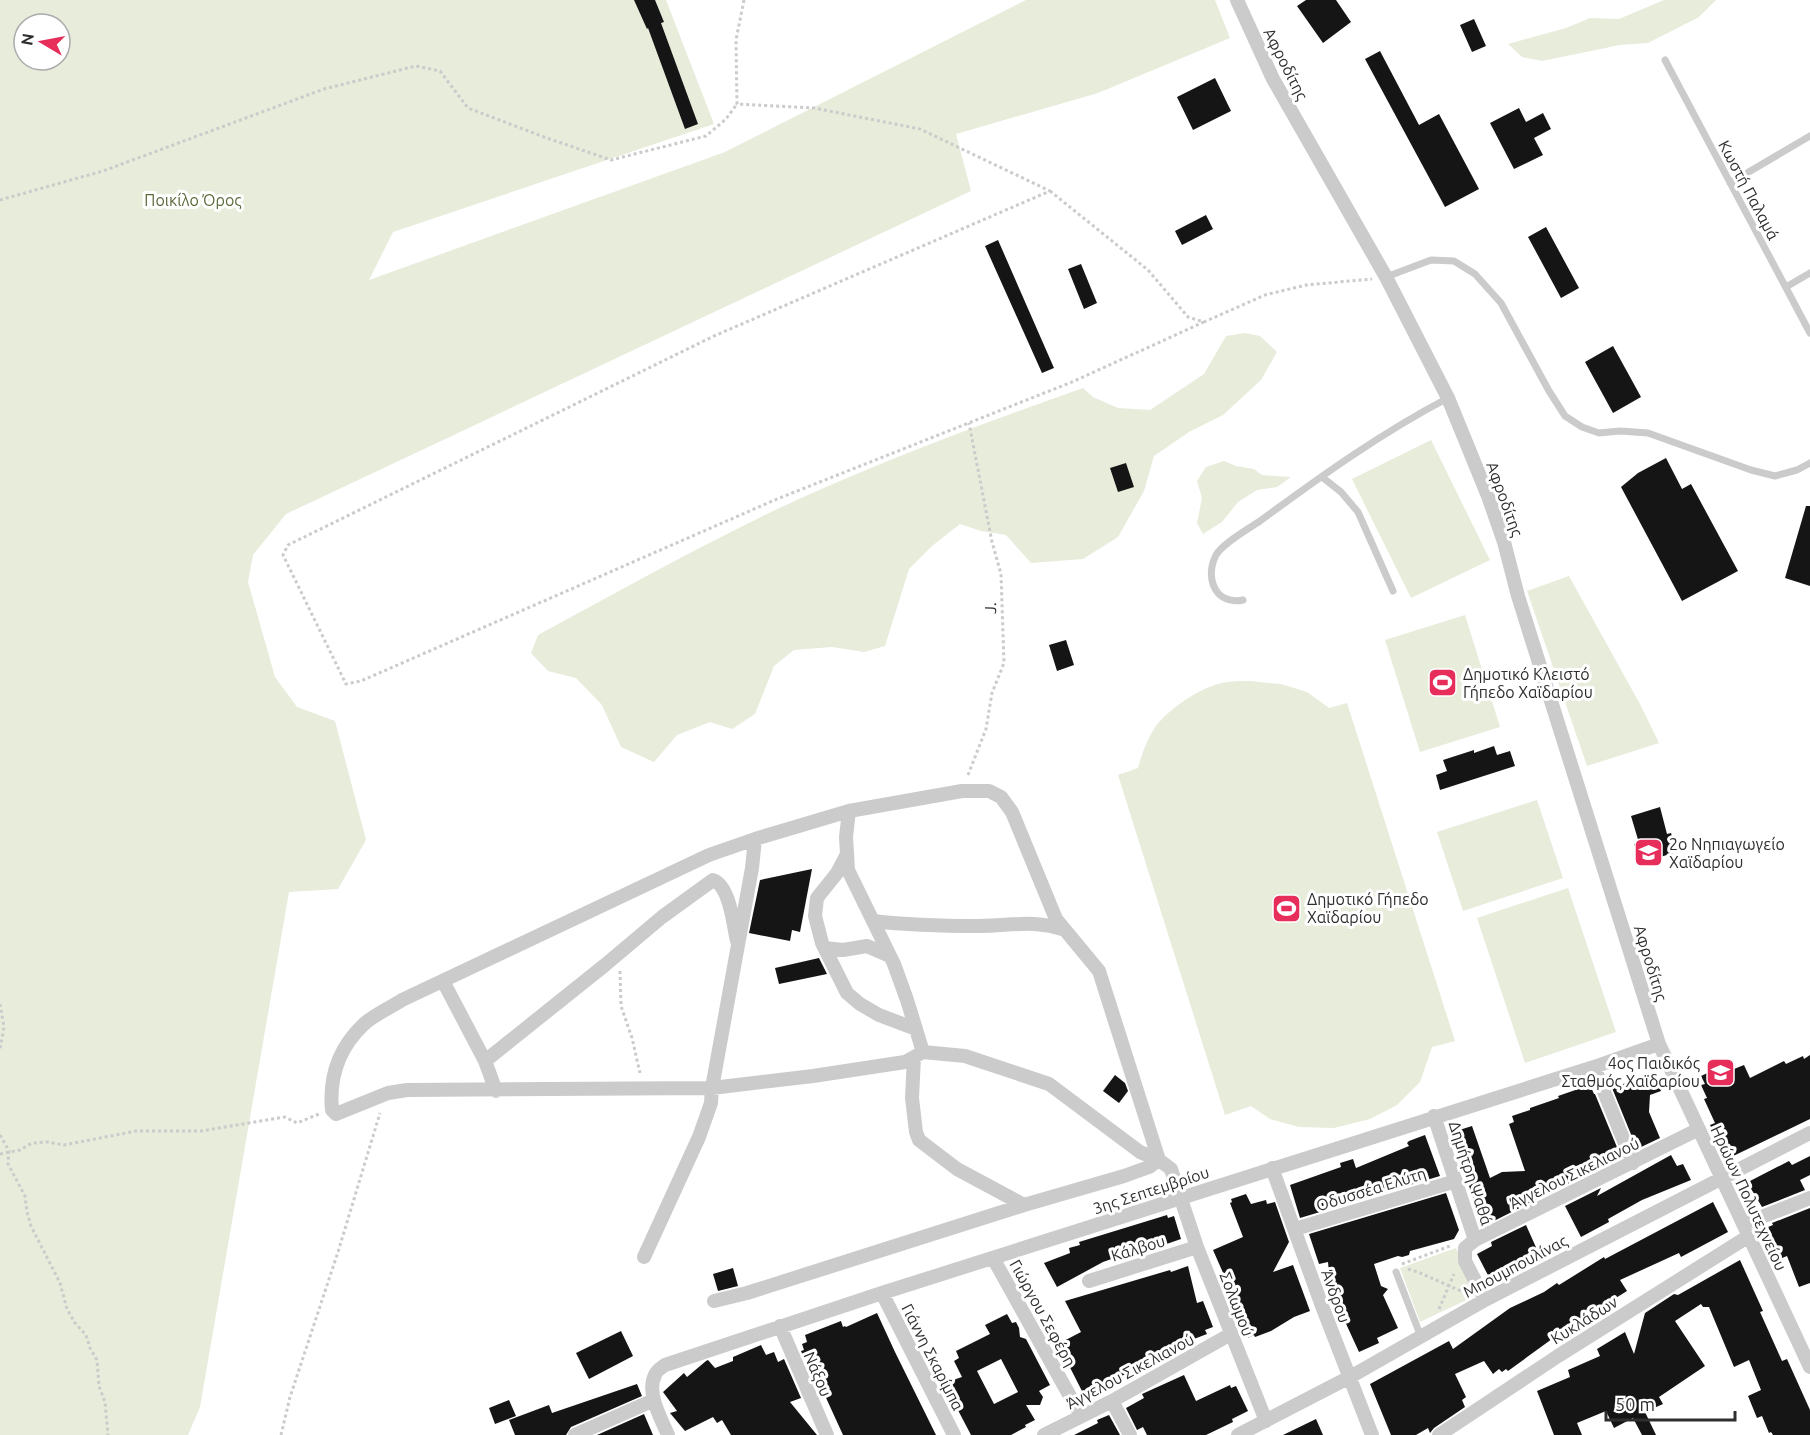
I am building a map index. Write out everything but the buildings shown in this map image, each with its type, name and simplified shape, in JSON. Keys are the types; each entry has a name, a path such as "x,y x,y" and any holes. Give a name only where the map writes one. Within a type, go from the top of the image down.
{"street":[{"name":"Αφροδίτης","path":"1237,0 1273,79 1386,278 1448,398 1488,496 1659,1044"},
{"path":"962,791 989,791 1001,797 1012,812 1056,919 1099,971 1158,1160 1140,1152 1049,1084 965,1056 918,1055 905,1062 712,1088 407,1090 388,1093 336,1114 332,1110 330,1089 343,1051 364,1024 402,1000 677,868 755,839 849,812 962,791"},
{"path":"849,812 846,837 848,870 890,956 916,1029 918,1055 912,1098 919,1140 957,1169 1024,1205"},
{"path":"644,1257 699,1137 711,1103 752,868 755,839"},
{"path":"847,855 837,873 817,898 815,916 825,948 847,993 879,1015 916,1029"},
{"path":"485,1062 662,917 713,880 721,885 726,893 738,949"},
{"path":"873,921 941,926 1033,923 1048,924 1065,930"},
{"path":"825,948 843,950 867,946 890,956"},
{"path":"443,981 485,1062 496,1091"},
{"name":"3ης Σεπτεμβρίου","path":"654,1400 652,1383 655,1372 665,1365 882,1293 1659,1044"},
{"name":"Ηρώων Πολυτεχνείου","path":"1659,1044 1810,1367"},
{"path":"1594,1066 1633,1163"},
{"name":"Δημήτρη Ψαθά","path":"1434,1116 1456,1181 1468,1248 1465,1261 1483,1301"},
{"name":"Άγγελου Σικελιανού","path":"1468,1248 1699,1130"},
{"name":"Μπουμπουλίνας","path":"1238,1435 1350,1377 1483,1301 1810,1133"},
{"path":"714,1301 747,1293 1024,1205 1124,1176 1149,1167 1158,1160"},
{"name":"Σολωμού","path":"1158,1160 1171,1169 1197,1247 1266,1421"},
{"name":"Άνδρου","path":"1272,1168 1372,1435"},
{"name":"Οδυσσέα Ελύτη","path":"1295,1229 1456,1181"},
{"name":"Κυκλάδων","path":"1439,1435 1746,1230 1810,1198"},
{"name":"Κάλβου","path":"1089,1281 1197,1247"},
{"name":"Γιώργου Σεφέρη","path":"993,1258 1081,1416"},
{"name":"Γιάννη Σκαρίμπα","path":"882,1293 954,1435"},
{"name":"Νάξου","path":"780,1326 827,1435"},
{"name":"Άγγελου Σικελιανού","path":"1044,1435 1112,1401 1231,1334"},
{"path":"574,1435 654,1400 668,1435"},
{"path":"1112,1401 1130,1435"}],"lane":[{"name":"Κωστή Παλαμά","path":"1665,60 1810,333"},
{"path":"1730,183 1810,136"},
{"path":"1386,278 1431,260 1454,261 1475,274 1501,303 1565,416 1582,427 1599,433 1648,432 1751,470 1775,476 1797,470 1810,463"},
{"path":"1786,287 1810,273"},
{"path":"1243,600 1227,599 1219,595 1214,586 1211,571 1217,553 1371,443 1422,411 1448,398"},
{"path":"1322,477 1341,492 1358,512 1393,591"},
{"path":"1396,1272 1426,1334"}],"path":[{"path":"0,200 103,171 324,89 416,66 440,71 468,108 611,160 706,136 726,119 737,104 736,40 744,0"},
{"path":"737,104 814,108 920,129 1050,191 1148,270 1188,317 1204,322"},
{"path":"1050,191 714,336 288,545 283,555 346,684 361,681 777,499 1072,382 1265,295 1306,285 1386,278"},
{"name":"J.","path":"962,791 986,729 992,693 1004,663 1001,574 992,542 969,422"},
{"path":"620,953 621,1006 642,1076 652,1089"},
{"path":"0,1004 4,1027 0,1049"},
{"path":"281,1435 290,1397 388,1093"},
{"path":"0,1154 20,1150 32,1143 47,1142 64,1145 136,1131 201,1131 285,1117 297,1123 332,1110"},
{"path":"0,1135 9,1151 8,1164 25,1196 31,1226 60,1283 67,1309 75,1323 87,1335 90,1348 97,1360 100,1372 99,1386 105,1402 108,1435"},
{"path":"1426,1334 1448,1285 1468,1248 1455,1244 1398,1266 1418,1272 1448,1285 1483,1301"}],"green space":[{"name":"Ποικίλο Όρος","path":"0,0 666,0 714,124 393,232 369,280 725,152 1026,0 1215,0 1230,38 1098,93 956,134 971,191 286,514 253,555 248,582 275,677 297,707 335,721 366,840 338,889 289,892 200,1407 188,1435 0,1435"},
{"path":"1664,0 1716,0 1699,17 1648,43 1620,45 1542,61 1522,57 1508,44 1566,28 1590,18 1619,19"},
{"path":"1245,333 1260,336 1277,352 1261,380 1223,415 1189,432 1154,456 1144,491 1118,537 1083,559 1031,563 1006,535 981,531 960,524 932,546 909,569 885,646 864,652 832,647 794,650 774,666 755,714 732,729 710,722 677,735 654,762 621,747 602,705 576,678 548,671 531,653 538,635 741,526 809,494 926,446 1083,388 1093,397 1118,408 1150,410 1204,374 1226,336"},
{"path":"1431,440 1490,560 1411,598 1352,479"},
{"path":"1224,461 1254,469 1262,475 1291,477 1277,487 1257,490 1238,502 1222,522 1203,534 1197,523 1202,498 1197,481 1206,467"},
{"path":"1569,576 1659,743 1587,766 1527,591"},
{"name":"Δημοτικό Κλειστό Γήπεδο Χαϊδαρίου","path":"1465,615 1500,727 1420,752 1385,640"},
{"name":"Δημοτικό Γήπεδο Χαϊδαρίου","path":"1250,681 1281,684 1307,692 1329,708 1347,703 1455,1041 1432,1047 1420,1082 1397,1105 1370,1119 1334,1128 1299,1127 1270,1119 1251,1106 1225,1115 1118,775 1138,768 1144,748 1154,729 1166,715 1184,701 1214,685"},
{"path":"1537,800 1563,878 1463,911 1437,832"},
{"path":"1568,888 1616,1032 1525,1063 1477,918"},
{"path":"1456,1248 1477,1295 1420,1322 1400,1268"}],"place":[{"name":"Δημοτικό Κλειστό Γήπεδο Χαϊδαρίου","path":"1442,683"},
{"name":"2ο Νηπιαγωγείο Χαϊδαρίου","path":"1648,853"},
{"name":"Δημοτικό Γήπεδο Χαϊδαρίου","path":"1286,908"},
{"name":"4ος Παιδικός Σταθμός Χαϊδαρίου","path":"1721,1072"}]}
